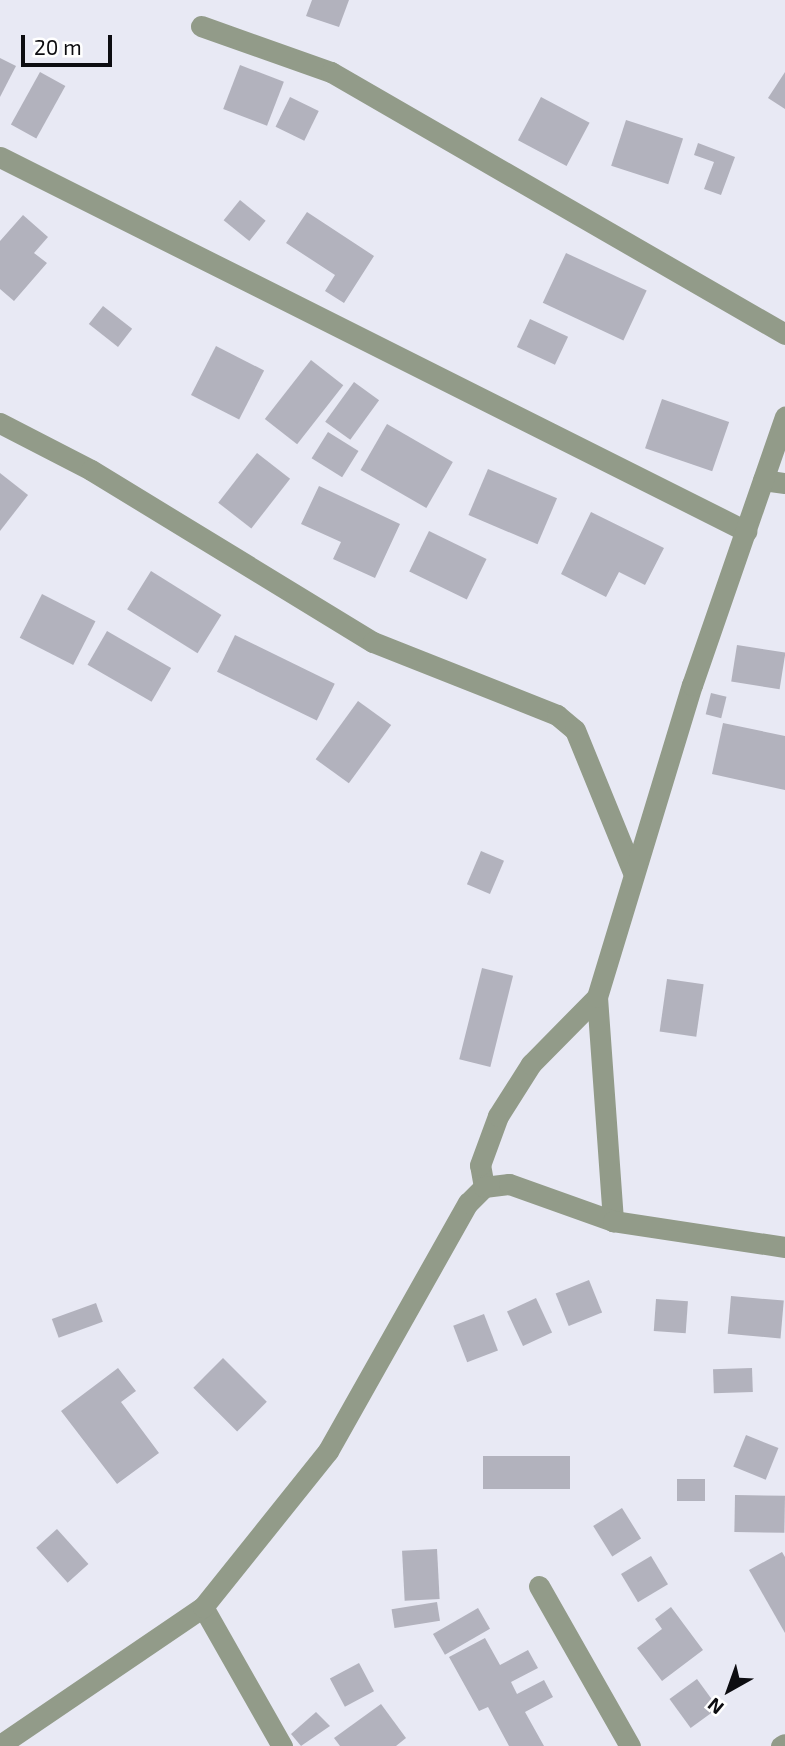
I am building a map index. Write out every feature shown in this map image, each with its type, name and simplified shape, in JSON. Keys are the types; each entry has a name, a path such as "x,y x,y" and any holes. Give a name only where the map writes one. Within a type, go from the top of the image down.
{"street":[{"path":"201,26 331,72 785,334"},
{"path":"0,157 746,531"},
{"path":"613,1221 597,997 621,927 633,872 785,417"},
{"path":"0,423 92,470 373,642 557,715 575,730 633,872"},
{"path":"763,480 785,483"},
{"path":"484,1186 480,1165 498,1116 531,1064 597,997"},
{"path":"0,1745 203,1607 328,1451 468,1203 484,1186 509,1184 613,1221 785,1247"},
{"path":"539,1586 630,1746"},
{"path":"203,1607 282,1746"}],"building":[{"path":"312,0 349,0 339,27 306,16"},
{"path":"0,58 16,66 0,97"},
{"path":"240,65 284,82 267,126 223,109"},
{"path":"40,72 65,86 36,139 11,124"},
{"path":"785,72 785,109 768,98"},
{"path":"290,97 319,111 304,141 276,127"},
{"path":"541,97 590,123 567,166 518,140"},
{"path":"626,120 683,139 668,184 611,166"},
{"path":"698,143 735,157 721,195 704,189 714,162 694,155"},
{"path":"240,200 266,221 249,241 224,220"},
{"path":"307,212 374,256 344,303 325,291 335,275 286,243"},
{"path":"23,215 48,237 34,253 47,263 14,301 0,289 0,241"},
{"path":"566,253 647,291 623,340 543,303"},
{"path":"103,306 132,329 118,347 89,324"},
{"path":"530,319 568,337 555,365 517,347"},
{"path":"216,346 264,371 239,420 191,395"},
{"path":"311,360 343,385 297,444 265,419"},
{"path":"354,382 379,400 350,440 325,422"},
{"path":"662,399 729,422 712,471 645,448"},
{"path":"387,424 453,462 426,508 360,470"},
{"path":"328,432 359,451 342,477 312,458"},
{"path":"257,453 290,479 251,529 218,503"},
{"path":"488,469 557,498 538,544 468,515"},
{"path":"0,473 28,495 0,531"},
{"path":"319,486 400,524 375,578 333,559 341,542 301,524"},
{"path":"591,512 664,548 645,585 619,572 606,597 561,574"},
{"path":"429,531 487,559 467,600 409,571"},
{"path":"151,571 221,615 198,653 127,609"},
{"path":"42,594 95,621 73,665 20,638"},
{"path":"107,631 171,668 152,702 88,665"},
{"path":"235,635 335,684 317,721 217,672"},
{"path":"737,645 785,653 780,689 731,682"},
{"path":"711,693 727,697 721,718 706,714"},
{"path":"358,701 391,725 349,783 316,759"},
{"path":"723,723 785,736 785,790 712,774"},
{"path":"481,851 504,861 490,894 467,884"},
{"path":"482,968 513,976 490,1067 459,1059"},
{"path":"667,979 704,984 696,1037 660,1031"},
{"path":"589,1280 602,1312 569,1326 556,1293"},
{"path":"731,1296 784,1301 780,1338 728,1334"},
{"path":"536,1298 552,1332 523,1346 507,1312"},
{"path":"656,1299 688,1301 686,1333 654,1331"},
{"path":"96,1303 103,1322 59,1338 52,1319"},
{"path":"484,1314 498,1350 467,1362 453,1326"},
{"path":"223,1358 267,1402 237,1432 193,1388"},
{"path":"118,1368 136,1391 121,1402 159,1453 117,1484 61,1411"},
{"path":"752,1368 753,1392 714,1393 713,1369"},
{"path":"746,1435 778,1448 766,1480 733,1467"},
{"path":"483,1456 570,1456 570,1489 483,1489"},
{"path":"677,1479 705,1479 705,1501 677,1501"},
{"path":"735,1495 785,1496 784,1533 734,1532"},
{"path":"622,1508 641,1539 612,1557 593,1526"},
{"path":"57,1529 88,1564 68,1583 36,1548"},
{"path":"437,1549 440,1599 405,1601 402,1551"},
{"path":"782,1552 785,1557 785,1633 749,1570"},
{"path":"651,1556 668,1584 638,1602 621,1574"},
{"path":"437,1602 440,1621 395,1628 392,1609"},
{"path":"671,1607 703,1650 662,1681 637,1648 662,1629 655,1619"},
{"path":"478,1608 490,1629 445,1655 433,1634"},
{"path":"485,1638 500,1665 528,1650 538,1668 511,1682 517,1694 544,1680 553,1697 525,1712 544,1746 509,1746 488,1707 479,1711 449,1657"},
{"path":"359,1663 374,1691 345,1707 330,1678"},
{"path":"697,1679 718,1708 691,1728 669,1699"},
{"path":"381,1704 406,1738 396,1746 340,1746 334,1738"},
{"path":"316,1712 330,1726 301,1746 291,1734"}]}
